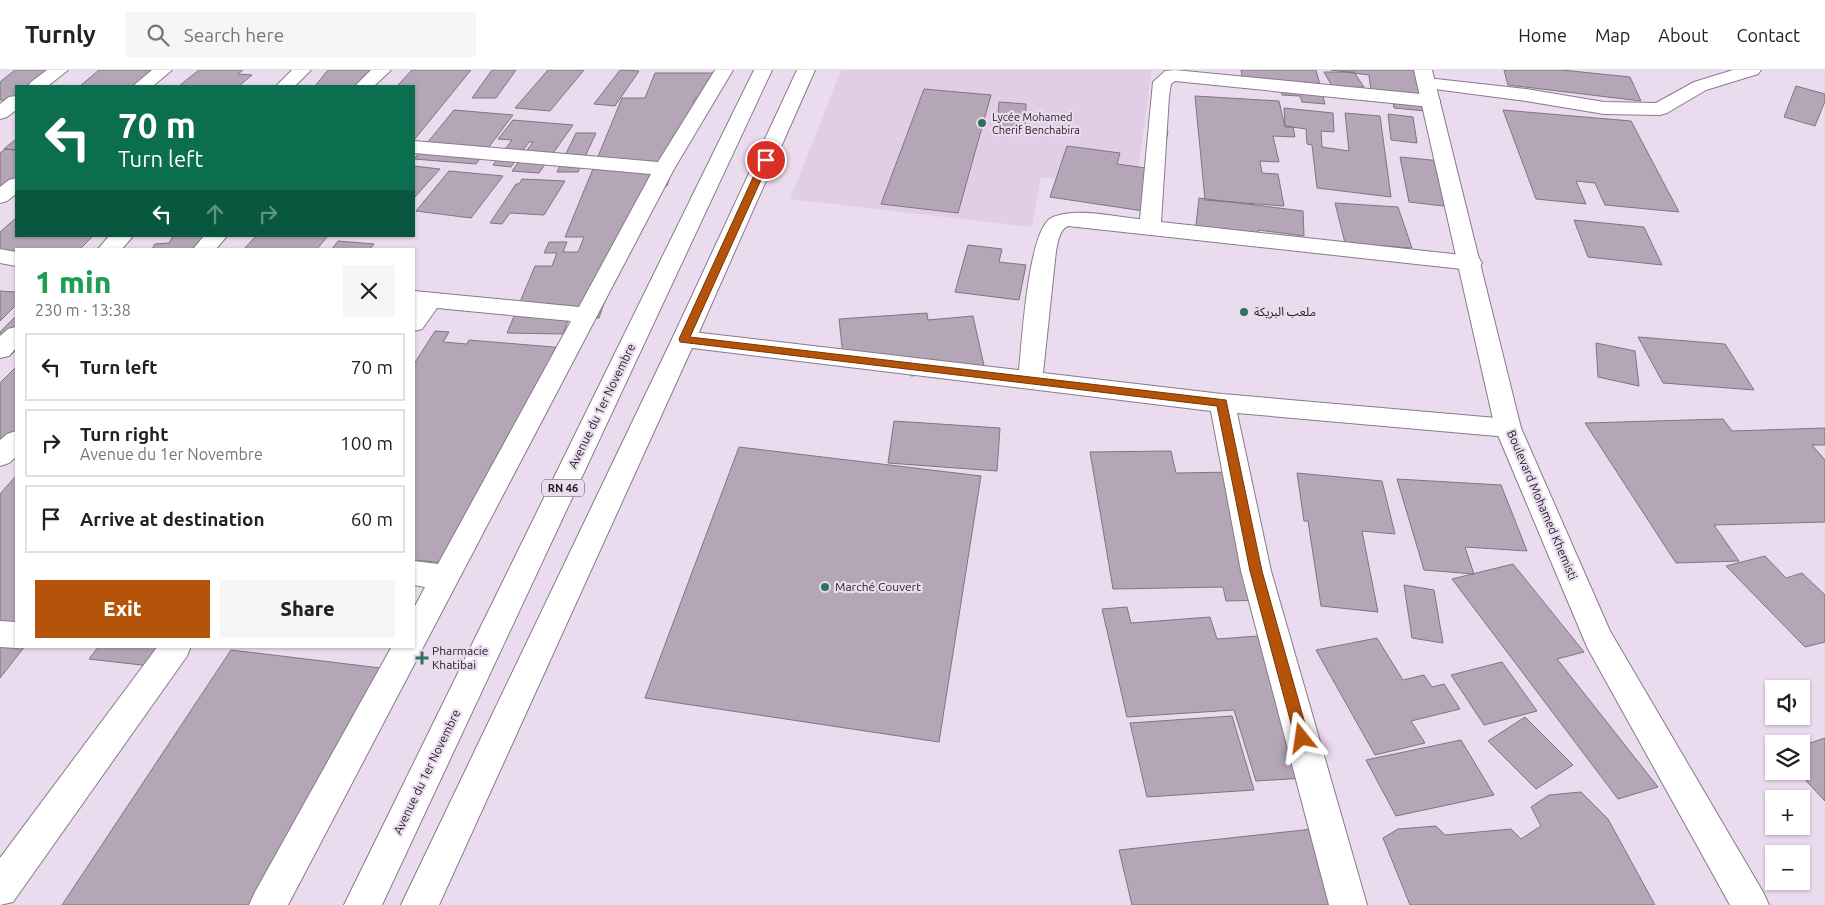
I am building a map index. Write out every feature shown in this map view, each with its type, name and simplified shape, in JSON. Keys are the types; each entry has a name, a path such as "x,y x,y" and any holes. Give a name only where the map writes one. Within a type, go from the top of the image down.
{"street":[{"path":"38,85 59,70"},
{"path":"143,85 164,70"},
{"path":"286,85 302,70"},
{"path":"365,85 382,70"},
{"path":"415,635 664,169 724,70"},
{"name":"Avenue du 1er Novembre","path":"363,905 763,70"},
{"path":"420,905 684,339 806,70"},
{"path":"1150,227 1156,132 1162,82 1171,75 1203,74 1427,85 1526,94 1604,108 1660,109 1700,86 1752,70"},
{"name":"Boulevard Mohamed Khemisti","path":"1427,85 1508,428 1598,638 1750,905"},
{"path":"0,113 15,102"},
{"path":"415,147 664,169"},
{"path":"0,197 15,185"},
{"path":"1030,380 1048,235 1055,224 1073,218 1470,263"},
{"path":"110,248 121,237"},
{"path":"205,248 215,237"},
{"path":"0,256 15,259"},
{"path":"415,320 422,299 587,315"},
{"path":"0,350 15,336"},
{"path":"684,339 1222,403 1508,428"},
{"path":"1222,403 1256,571 1348,905"},
{"path":"0,430 15,432"},
{"path":"0,456 15,442"},
{"path":"415,573 446,578"},
{"path":"0,634 15,635"},
{"path":"0,889 175,648"},
{"path":"268,905 407,648"}],"shaded area":[{"name":"Lycée Mohamed Cherif Benchabira","path":"841,70 1152,70 1136,187 1041,177 1032,227 790,199"}],"building":[{"path":"15,70 62,70 44,85 15,85 15,101 0,100 0,82"},
{"path":"99,70 164,70 147,85 81,85"},
{"path":"199,70 243,70 238,74 252,75 240,85 180,85"},
{"path":"328,70 380,70 369,85 316,85"},
{"path":"412,70 471,70 415,139 415,85 398,85"},
{"path":"492,70 516,70 496,98 472,98"},
{"path":"548,70 584,70 550,111 515,108"},
{"path":"620,70 639,71 615,106 594,104"},
{"path":"1241,70 1316,70 1325,104 1302,102 1300,96 1282,95 1281,90 1244,88"},
{"path":"1331,70 1417,70 1425,111 1394,108 1393,101 1372,98 1369,75"},
{"path":"1504,70 1562,70 1630,77 1641,101 1508,85"},
{"path":"1324,72 1354,72 1364,87 1333,88"},
{"path":"655,73 713,73 705,98 695,98 667,186 644,186 599,318 569,318 563,334 507,333 535,266 552,266 557,253 544,253 549,242 567,242 563,252 578,252 584,237 565,237 622,98 645,98"},
{"path":"1796,86 1825,94 1825,101 1815,126 1784,117"},
{"path":"924,89 991,95 958,213 881,204"},
{"path":"1195,96 1279,101 1285,127 1293,127 1295,137 1273,136 1279,162 1260,161 1262,173 1278,174 1284,206 1205,200"},
{"path":"999,102 1026,104 1025,130 997,128"},
{"path":"1284,108 1333,113 1334,132 1321,131 1322,147 1349,151 1345,113 1380,116 1391,197 1317,188 1312,145 1307,144 1306,129 1285,126"},
{"path":"454,110 513,115 476,164 415,158"},
{"path":"1503,110 1631,121 1679,212 1605,205 1595,183 1576,181 1586,204 1536,199"},
{"path":"1388,114 1413,117 1417,143 1391,140"},
{"path":"513,120 573,125 539,173 512,171 533,142 529,142 511,167 493,165 512,140 498,139"},
{"path":"1155,130 1168,132 1150,212 1050,197 1067,146 1120,153 1117,164 1146,168"},
{"path":"576,133 596,133 578,172 557,172"},
{"path":"15,140 15,150 4,149"},
{"path":"5,149 15,150 15,186 9,190 0,189 0,153"},
{"path":"1400,157 1441,161 1452,207 1409,202"},
{"path":"415,166 440,169 415,197"},
{"path":"449,171 503,176 471,218 416,211"},
{"path":"522,179 565,181 544,215 510,213 502,224 490,223 516,184 519,184"},
{"path":"1199,198 1303,211 1304,236 1258,230 1258,243 1195,234"},
{"path":"1335,203 1398,207 1412,248 1345,243"},
{"path":"15,219 15,237 92,237 81,248 15,248 15,263 0,262 0,232"},
{"path":"1574,220 1644,227 1662,265 1588,257"},
{"path":"172,237 210,237 204,248 153,248 155,244 169,243"},
{"path":"255,237 327,237 318,248 245,248"},
{"path":"338,241 374,244 371,248 333,248"},
{"path":"968,245 1002,249 999,262 1026,265 1019,300 955,292"},
{"path":"0,291 15,292 15,306 0,321"},
{"path":"927,313 928,320 973,316 985,370 911,376 908,359 844,365 839,319"},
{"path":"15,317 15,351 10,356 0,356 0,332"},
{"path":"435,331 449,332 443,342 467,344 469,340 565,348 457,564 415,560 415,362"},
{"path":"1638,337 1725,344 1754,390 1663,383"},
{"path":"1596,343 1635,351 1639,386 1598,377"},
{"path":"15,368 15,454 0,453 0,383"},
{"path":"1723,419 1732,431 1825,428 1825,445 1812,445 1825,460 1825,522 1714,525 1739,561 1676,563 1585,423"},
{"path":"894,421 1000,428 997,471 888,463"},
{"name":"Marché Couvert","path":"739,447 981,476 939,742 645,698"},
{"path":"1171,451 1176,473 1232,472 1270,600 1226,601 1223,587 1113,589 1090,452"},
{"path":"1297,473 1382,481 1395,534 1362,531 1378,612 1321,606 1308,521 1304,521"},
{"path":"15,477 15,648 23,648 0,678 0,494"},
{"path":"1397,479 1501,485 1527,551 1465,547 1474,574 1424,570"},
{"path":"1765,556 1786,578 1802,573 1825,595 1825,642 1805,647 1726,566"},
{"path":"1513,564 1584,652 1557,659 1658,787 1618,799 1452,579"},
{"path":"1404,585 1434,590 1443,643 1412,638"},
{"path":"1127,607 1131,623 1210,617 1217,639 1272,635 1323,777 1256,781 1234,710 1127,717 1102,609"},
{"path":"1377,638 1403,680 1424,675 1432,687 1444,684 1460,709 1411,721 1425,743 1375,755 1316,650"},
{"path":"97,648 182,648 168,668 89,659"},
{"path":"231,650 389,669 263,905 62,905"},
{"path":"1502,662 1537,711 1484,725 1451,675"},
{"path":"1232,716 1254,790 1147,797 1130,723"},
{"path":"1525,717 1573,765 1536,789 1488,741"},
{"path":"1825,738 1825,801 1805,780 1810,780 1810,743"},
{"path":"1461,740 1494,795 1396,816 1366,760"},
{"path":"1581,792 1608,819 1655,905 1410,905 1383,838 1398,829 1436,826 1445,835 1511,829 1521,839 1541,826 1531,807 1549,795"},
{"path":"1322,828 1350,905 1132,905 1119,850"}],"place":[{"name":"Lycée Mohamed Cherif Benchabira","path":"982,123"},
{"name":"ملعب البريكة","path":"1244,312"},
{"name":"Marché Couvert","path":"825,587"},
{"name":"Pharmacie Khatibai","path":"422,658"}],"route":[{"path":"766,160 684,339 1222,403 1256,571 1302,738"}]}
